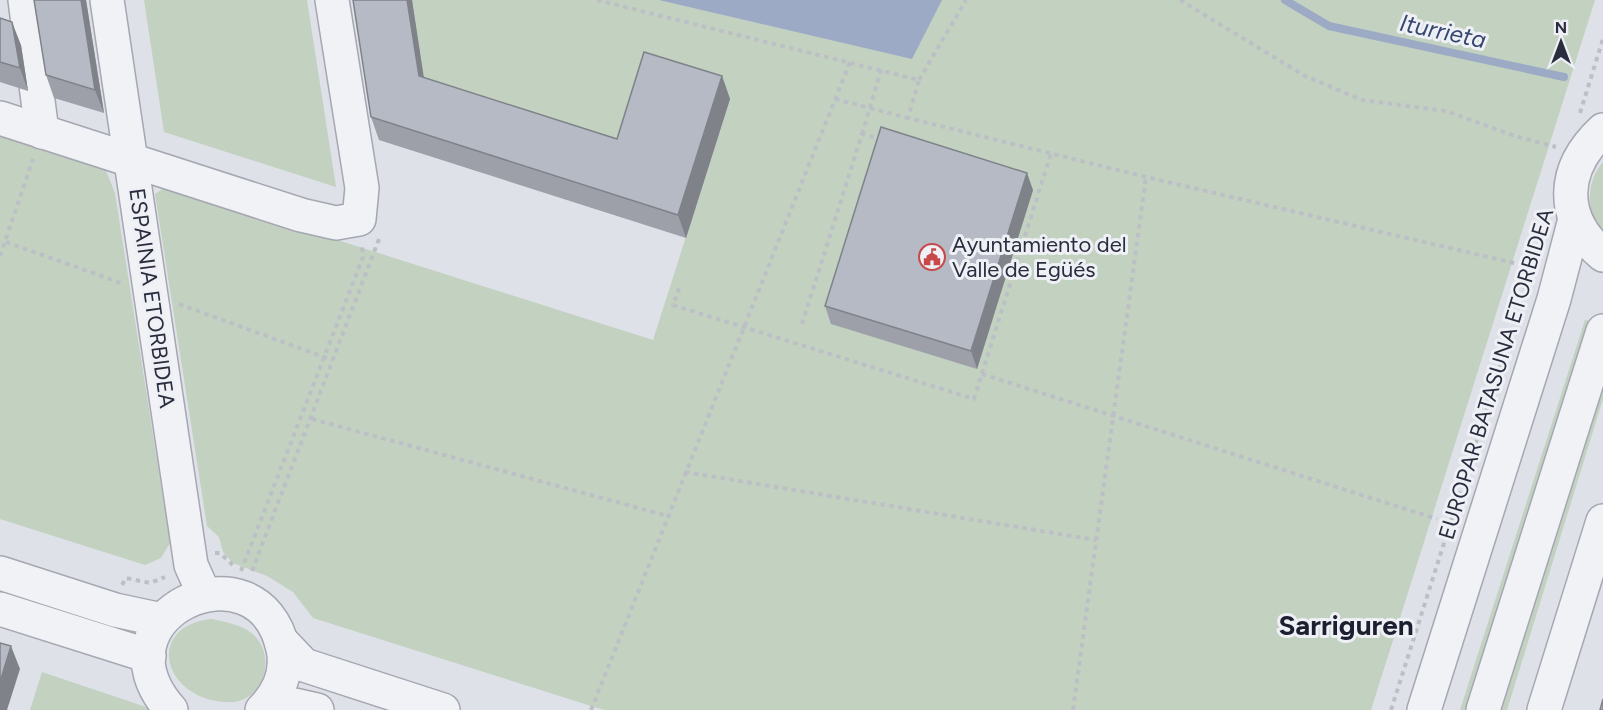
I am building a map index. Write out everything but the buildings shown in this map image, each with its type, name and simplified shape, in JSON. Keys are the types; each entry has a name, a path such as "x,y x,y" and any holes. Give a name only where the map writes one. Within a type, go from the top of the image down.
{"street":[{"path":"25,0 38,143"},
{"name":"ESPAINIA ETORBIDEA","path":"107,0 191,565 204,594"},
{"path":"0,118 38,143 132,160 301,215 336,223 359,219 362,188 332,0"},
{"path":"1596,128 1574,170 1570,195 1575,219 1586,238 1603,255"},
{"name":"EUROPAR BATASUNA ETORBIDEA","path":"1424,710 1554,299 1575,219"},
{"path":"1483,710 1603,331"},
{"path":"1544,710 1603,521"},
{"path":"0,573 115,610 162,620"},
{"path":"171,710 159,697 151,677 149,656 153,637 162,620 188,599 204,594 227,593 249,601 268,615 281,641 285,657 284,673 272,700 264,710"},
{"path":"0,609 149,656"},
{"path":"281,641 298,659 319,671 443,710"},
{"path":"264,710 295,705 317,710"}],"path":[{"path":"597,0 920,80"},
{"path":"908,118 920,80 966,0"},
{"path":"1180,0 1305,76 1362,100 1446,111 1515,136 1563,148"},
{"path":"1596,128 1603,39"},
{"path":"591,710 850,62"},
{"path":"802,324 881,70"},
{"path":"836,99 1146,177 1518,264"},
{"path":"862,134 885,140"},
{"path":"0,256 38,143"},
{"path":"679,288 673,305 974,399 1051,153"},
{"path":"1073,710 1115,417 1146,177"},
{"path":"1029,184 1040,187"},
{"path":"251,572 312,419 332,360 381,234"},
{"path":"209,553 220,553 241,572 363,257 361,238"},
{"path":"6,242 332,360"},
{"name":"EUROPAR BATASUNA ETORBIDEA","path":"1391,710 1528,279"},
{"path":"982,374 1437,519"},
{"path":"312,419 668,516"},
{"path":"685,472 1096,540"},
{"path":"123,584 128,578 144,583 156,582 168,573"}],"green space":[{"path":"144,0 307,0 336,187 164,132"},
{"path":"412,0 1595,0 1371,710 604,710 313,618 293,592 267,576 233,563 223,552 219,537 207,526 155,194 167,186 653,340 730,99 625,162 427,99"},
{"path":"0,133 104,166 115,193 170,543 161,558 145,565 0,519"},
{"path":"1603,162 1603,232 1593,216 1590,197 1593,178"},
{"path":"1585,320 1596,323 1603,366 1603,399 1507,710 1460,710"},
{"path":"211,619 246,629 258,639 263,648 265,668 263,678 251,695 242,700 231,702 211,700 193,692 180,682 172,669 169,656 171,643 179,632 192,624"},
{"path":"42,672 152,709 153,710 30,710"}],"water":[{"path":"659,0 942,0 912,59"}],"waterway":[{"name":"Iturrieta","path":"1285,0 1329,26 1564,77"}],"place":[{"name":"Ayuntamiento del Valle de Egüés","path":"932,257"}],"district":[{"name":"Sarriguren","path":"1346,625"}]}
